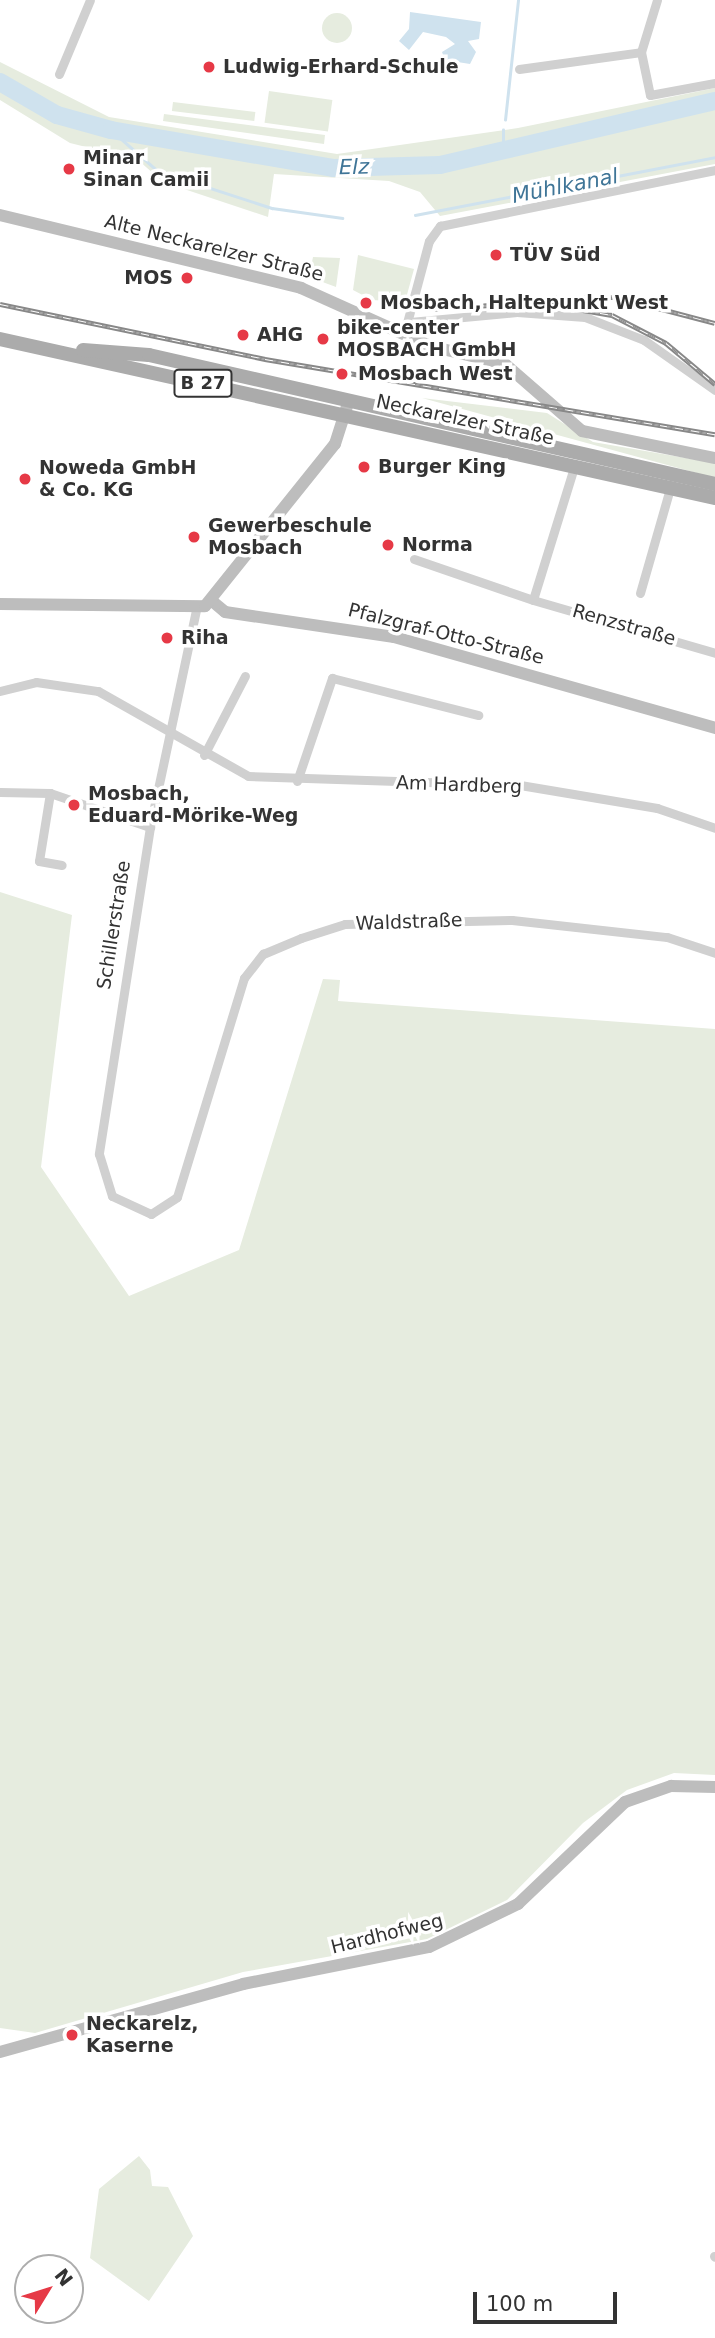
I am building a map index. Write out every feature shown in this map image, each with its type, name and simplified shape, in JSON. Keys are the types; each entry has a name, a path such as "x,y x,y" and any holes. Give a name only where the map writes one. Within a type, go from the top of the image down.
{"main road":[{"name":"Neckarelzer Straße","path":"0,340 575,463 715,498"},
{"name":"B 27","path":"61,351 149,355 568,446 715,484"}],"street":[{"path":"59,74 90,0"},
{"path":"657,0 640,52 650,95 715,83"},
{"path":"519,69 640,52"},
{"path":"715,170 440,226 429,241 407,328 517,312 585,317 645,341 715,390"},
{"name":"Alte Neckarelzer Straße","path":"0,215 264,277 342,302 407,328 453,354 505,364 582,430 715,458"},
{"path":"0,604 196,610 212,601 335,444 349,400"},
{"path":"533,600 575,463 568,446"},
{"path":"640,593 671,485"},
{"name":"Renzstraße","path":"414,559 533,600 715,653"},
{"name":"Pfalzgraf-Otto-Straße","path":"212,601 225,612 394,636 715,728"},
{"name":"Schillerstraße","path":"158,1213 134,1210 112,1196 99,1154 150,827 196,610"},
{"path":"204,755 245,676"},
{"path":"297,781 332,678 478,715"},
{"name":"Am Hardberg","path":"0,691 69,682 113,699 168,735 248,776 297,781 520,785 657,808 715,828"},
{"path":"0,792 50,793 150,827"},
{"path":"50,793 39,861 62,865"},
{"name":"Waldstraße","path":"158,1213 177,1197 244,978 264,954 345,924 417,918 512,920 667,937 715,953"},
{"name":"Hardhofweg","path":"0,2052 243,1984 429,1947 517,1904 625,1802 671,1786 715,1787"}],"shaded area":[{"path":"337,13 348,17 352,28 348,39 337,43 326,39 322,28 326,17"},
{"path":"0,62 109,117 337,154 518,128 715,88 715,164 440,216 420,192 389,181 274,174 268,217 163,182 138,160 70,143 0,100"},
{"path":"269,91 332,100 328,132 265,123"},
{"path":"173,102 255,112 254,121 172,111"},
{"path":"164,114 325,135 324,144 163,121"},
{"path":"358,255 414,269 405,302 372,300 353,290"},
{"path":"313,257 340,258 336,287 309,277"},
{"path":"422,398 547,413 593,442 715,463 715,478"},
{"path":"0,892 72,915 41,1167 129,1296 239,1250 323,979 340,980 338,1001 715,1029 715,1775 674,1773 627,1790 583,1823 507,1900 427,1939 243,1972 35,2033 0,2028"},
{"path":"139,2156 150,2170 152,2186 168,2187 193,2236 149,2301 90,2258 99,2189"}],"water":[{"path":"410,12 481,22 479,39 468,41 476,52 470,64 445,60 442,52 455,44 446,37 423,32 409,50 399,41 409,29"}],"waterway":[{"path":"505,120 518,0"},
{"name":"Elz","path":"0,82 57,115 111,130 333,168 440,165 715,101"},
{"name":"Mühlkanal","path":"111,130 158,171 272,208 342,218"},
{"path":"503,130 503,147"},
{"name":"Mühlkanal","path":"415,215 715,157"}],"railway":[{"path":"554,297 616,297 715,323"},
{"path":"428,309 537,302 612,315 666,343 715,384"},
{"path":"0,304 265,359 715,434"}],"place":[{"name":"Ludwig-Erhard-Schule","path":"209,67"},
{"name":"Minar Sinan Camii","path":"69,169"},
{"name":"TÜV Süd","path":"496,255"},
{"name":"MOS","path":"187,278"},
{"name":"Mosbach, Haltepunkt West","path":"366,303"},
{"name":"AHG","path":"243,335"},
{"name":"bike-center MOSBACH GmbH","path":"323,339"},
{"name":"Mosbach West","path":"342,374"},
{"name":"Burger King","path":"364,467"},
{"name":"Noweda GmbH & Co. KG","path":"25,479"},
{"name":"Gewerbeschule Mosbach","path":"194,537"},
{"name":"Norma","path":"388,545"},
{"name":"Riha","path":"167,638"},
{"name":"Mosbach, Eduard-Mörike-Weg","path":"74,805"},
{"name":"Neckarelz, Kaserne","path":"72,2035"}]}
